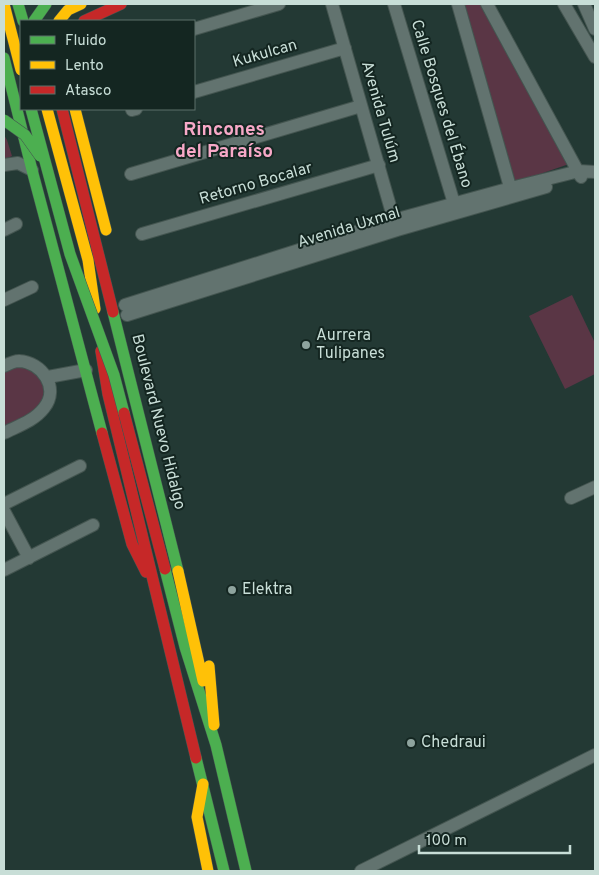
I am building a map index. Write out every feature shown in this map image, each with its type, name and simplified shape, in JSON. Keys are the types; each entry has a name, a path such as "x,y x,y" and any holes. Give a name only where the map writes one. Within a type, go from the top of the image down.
{"main road":[{"path":"4,4 20,64"},
{"path":"18,4 23,20"},
{"path":"37,15 48,4 53,20"},
{"path":"60,20 68,10 81,4"},
{"path":"87,20 121,4"},
{"path":"4,12 20,29"},
{"path":"20,40 4,60 6,82 32,170 132,544 155,590"},
{"path":"4,60 20,60"},
{"path":"6,82 20,69"},
{"name":"Boulevard Nuevo Hidalgo","path":"32,110 70,254 114,376 185,647 216,745"},
{"path":"47,110 88,260 105,381 224,871"},
{"name":"Boulevard Nuevo Hidalgo","path":"62,110 195,642 216,745 246,871"},
{"path":"75,110 108,239"},
{"path":"4,120 18,129 28,139 46,166"},
{"path":"4,128 12,136 32,170"},
{"path":"100,256 115,278"},
{"path":"179,529 199,613"},
{"path":"208,648 216,745"},
{"path":"203,784 197,817 208,871"},
{"path":"203,784 204,820 215,871"}],"street":[{"path":"195,29 279,4"},
{"name":"Avenida Tulúm","path":"332,4 395,225"},
{"name":"Calle Bosques del Ébano","path":"394,4 456,208"},
{"path":"458,4 512,192"},
{"path":"487,4 586,173"},
{"path":"564,4 595,57"},
{"path":"589,10 595,29"},
{"name":"Kukulcan","path":"195,92 345,48"},
{"path":"131,174 361,106"},
{"path":"4,165 18,163 32,170"},
{"name":"Retorno Bocalar","path":"142,234 379,165"},
{"name":"Avenida Uxmal","path":"126,310 395,225 586,173"},
{"path":"4,230 16,224"},
{"path":"4,300 32,287"},
{"path":"4,366 17,361 31,364 41,369 48,377 50,392 46,407 35,418 4,433"},
{"path":"48,377 86,370"},
{"path":"4,504 80,466"},
{"path":"571,498 595,487"},
{"path":"4,511 28,558"},
{"path":"4,570 92,525"},
{"path":"361,871 595,754"}],"shaded area":[{"path":"461,4 480,4 569,164 514,183"},
{"path":"4,135 12,156 4,160"},
{"path":"572,295 595,343 595,374 565,389 529,316"},
{"path":"17,361 41,369 46,407 4,433 4,366"}],"traffic: fast":[{"path":"18,4 23,20"},
{"path":"35,20 46,4"},
{"path":"4,58 102,433"},
{"path":"31,110 70,254 114,375 124,413"},
{"path":"4,120 25,135 40,156"},
{"path":"113,312 178,571"},
{"path":"165,569 185,647 216,745 246,871"},
{"path":"196,758 224,871"}],"traffic: slow":[{"path":"4,4 20,66"},
{"path":"60,20 68,10 81,4"},
{"path":"47,110 88,260 95,309"},
{"path":"75,110 106,230"},
{"path":"178,571 203,681"},
{"path":"209,666 214,725"},
{"path":"203,784 197,817 208,871"}],"traffic: jam":[{"path":"86,20 121,4"},
{"path":"62,110 113,312"},
{"path":"101,351 108,394 196,758"},
{"path":"124,413 165,569"},
{"path":"102,433 132,544 146,572"}],"place":[{"name":"Aurrera Tulipanes","path":"306,345"},
{"name":"Elektra","path":"232,590"},
{"name":"Chedraui","path":"411,743"}],"district":[{"name":"Rincones del Paraíso","path":"224,141"}]}
